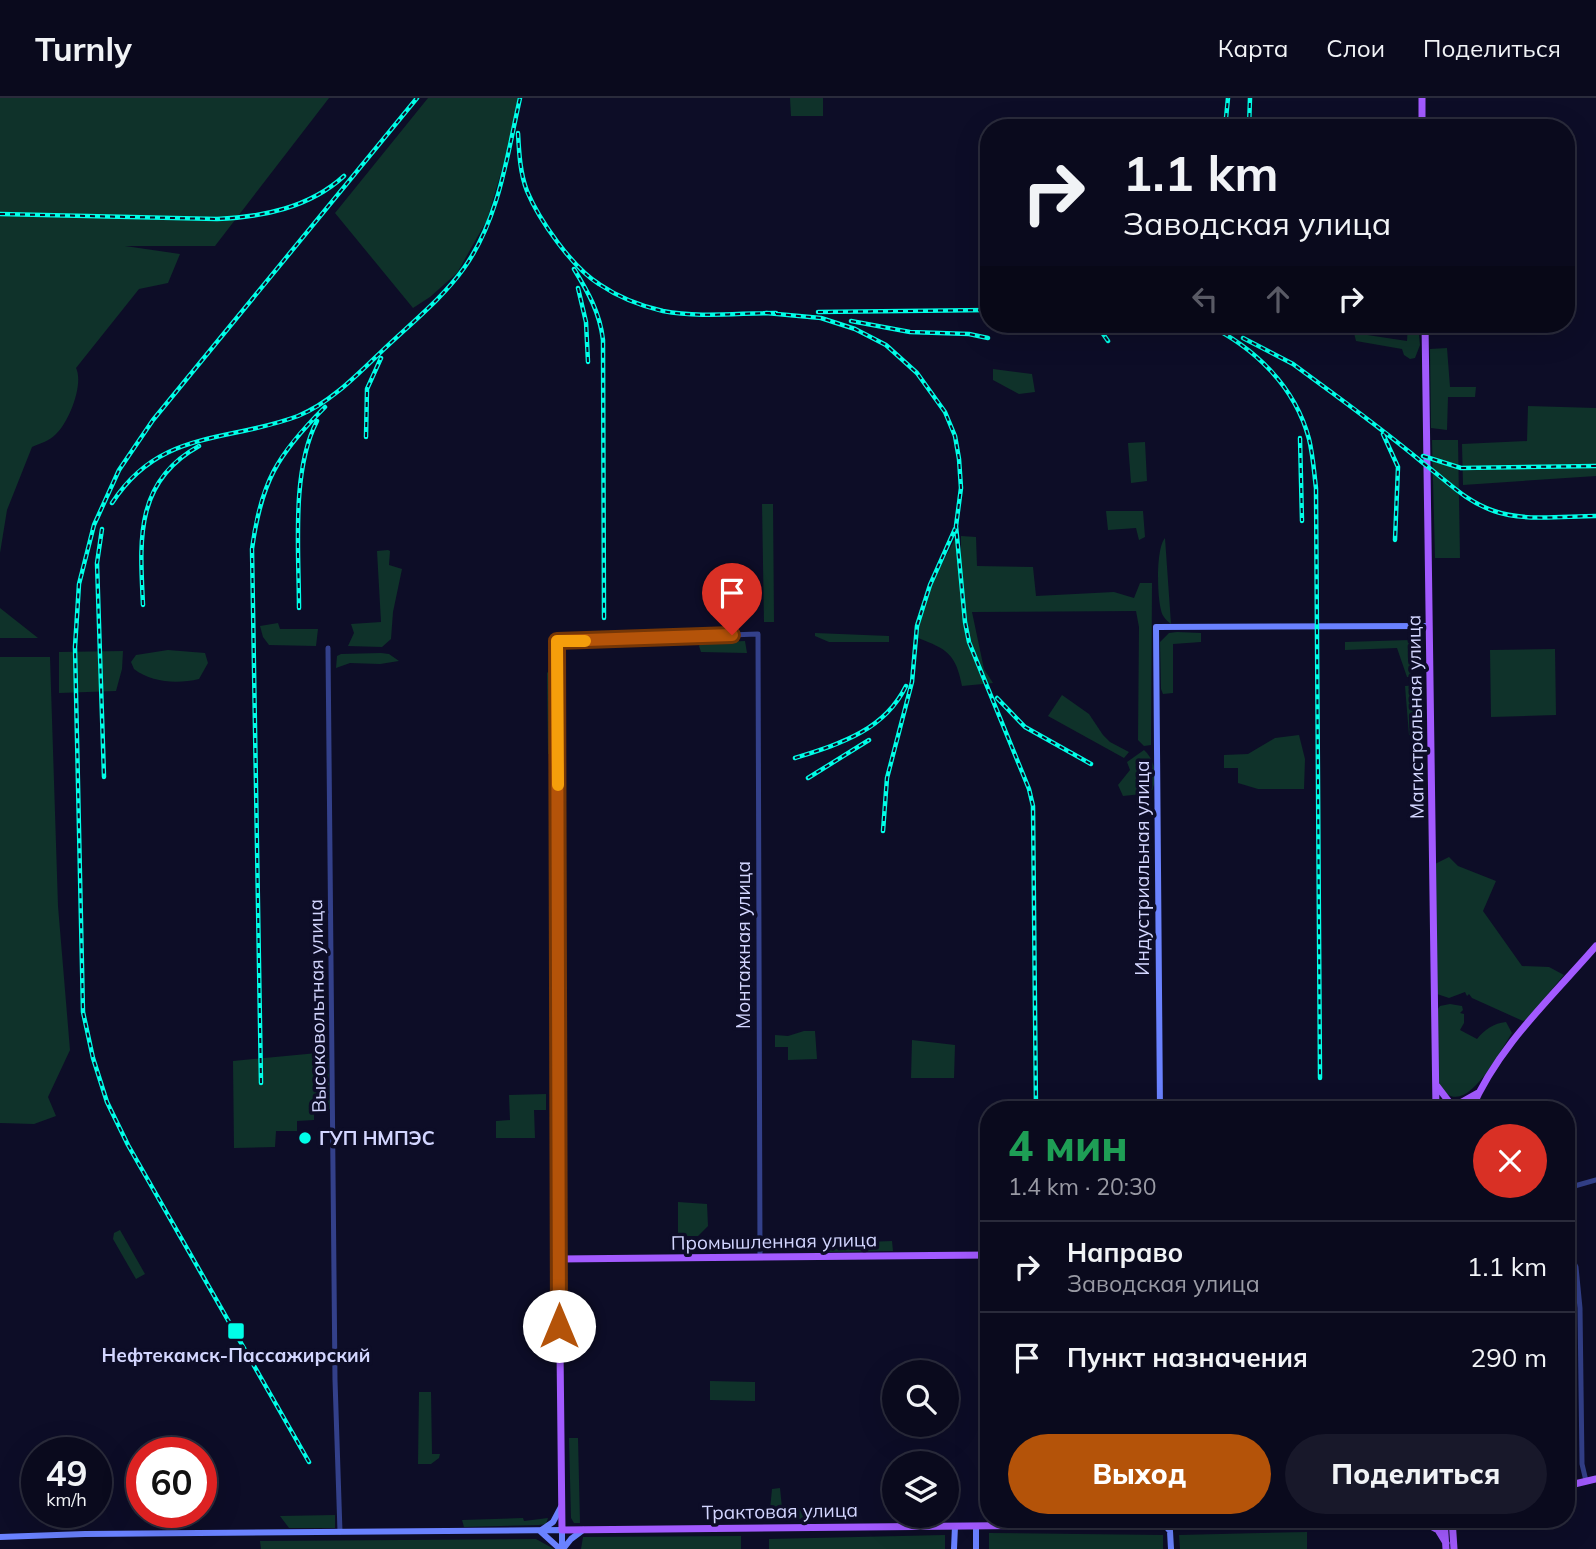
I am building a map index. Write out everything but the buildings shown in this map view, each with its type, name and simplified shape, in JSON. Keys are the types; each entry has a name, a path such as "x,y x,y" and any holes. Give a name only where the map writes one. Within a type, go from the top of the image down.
{"main road":[{"path":"1422,98 1422,119"},
{"name":"Магистральная улица","path":"1425,333 1436,1101"},
{"name":"Индустриальная улица","path":"1160,1101 1156,627 1429,626"},
{"path":"1474,1101 1513,1041 1596,946"},
{"path":"1436,1082 1447,1101"},
{"path":"1464,1101 1478,1092"},
{"name":"Промышленная улица","path":"559,1259 980,1255"},
{"path":"559,1259 562,1549"},
{"path":"1575,1484 1596,1479"},
{"path":"561,1507 568,1523 583,1530 562,1549"},
{"path":"561,1507 553,1522 540,1531 562,1549"},
{"name":"Трактовая улица","path":"959,1526 980,1526"},
{"path":"976,1526 976,1549"},
{"name":"Трактовая улица","path":"0,1537 882,1527"},
{"path":"954,1549 955,1528"},
{"path":"1168,1528 1171,1549"},
{"path":"1434,1528 1446,1546"},
{"path":"1445,1528 1446,1546"},
{"path":"1453,1528 1454,1549"},
{"path":"1453,1534 1455,1528"}],"street":[{"name":"Монтажная улица","path":"559,1259 557,641 758,634 760,1256"},
{"name":"Высоковольтная улица","path":"328,648 335,1380 340,1532"},
{"path":"1575,1186 1596,1180"},
{"path":"1575,1265 1580,1308 1582,1464 1586,1481"}],"green space":[{"path":"0,98 329,98 215,246 125,246 180,254 168,283 139,289 76,368 77,393 70,412 56,434 32,447 7,510 0,553"},
{"path":"428,98 518,98 507,152 487,220 457,273 413,308 335,213"},
{"path":"790,98 823,98 823,116 791,116"},
{"path":"1354,333 1407,341 1407,333 1419,333 1420,345 1415,358 1410,359 1404,355 1402,349 1356,341"},
{"path":"1447,348 1450,387 1476,387 1475,397 1448,397 1447,430 1431,428 1430,349"},
{"path":"993,369 1032,374 1035,392 1019,394 993,380"},
{"path":"1528,406 1596,408 1596,476 1463,485 1462,444 1527,441"},
{"path":"1432,440 1458,440 1460,558 1435,558"},
{"path":"1145,442 1147,481 1131,483 1128,443"},
{"path":"762,504 773,504 774,622 764,622"},
{"path":"1106,511 1143,511 1145,537 1139,540 1136,528 1108,530"},
{"path":"957,535 961,557 961,536 976,537 977,566 1033,567 1036,596 1114,592 1134,598 1140,583 1152,583 1151,745 1144,746 1138,740 1139,627 1136,611 972,612 984,669 993,683 962,686 957,667 949,654 918,638 915,623 923,600"},
{"path":"1165,538 1171,624 1162,614 1159,594 1160,551"},
{"path":"388,550 389,565 402,569 393,612 391,639 382,647 348,646 354,633 351,624 381,622 377,551"},
{"path":"0,608 38,638 0,638"},
{"path":"278,623 280,629 318,629 316,646 269,645 260,626"},
{"path":"815,633 889,636 889,642 829,642 815,636"},
{"path":"1169,633 1201,633 1201,642 1173,644 1173,693 1163,694 1160,642"},
{"path":"1410,640 1411,677 1407,677 1397,648 1345,650 1345,642"},
{"path":"745,641 747,653 701,652 699,646 701,643"},
{"path":"1555,649 1556,715 1491,717 1490,650"},
{"path":"168,650 205,653 208,663 199,679 165,681 141,674 134,669 131,662 136,655"},
{"path":"123,651 122,669 116,691 59,693 59,652"},
{"path":"341,654 389,654 399,661 380,664 350,663 336,668 337,656"},
{"path":"0,657 50,657 58,906 70,1050 48,1097 56,1116 34,1124 0,1123"},
{"path":"549,671 554,672 555,755 548,754"},
{"path":"1418,685 1418,737 1409,735 1405,686"},
{"path":"1062,695 1089,714 1110,742 1129,752 1124,758 1048,716"},
{"path":"1299,735 1305,759 1304,789 1258,789 1238,783 1238,768 1224,768 1224,755 1248,754 1275,738"},
{"path":"1144,750 1155,770 1151,793 1123,796 1118,785 1130,770 1127,762"},
{"path":"1449,857 1458,866 1496,881 1483,911 1522,966 1549,967 1564,975 1526,1020 1472,998 1469,994 1467,996 1465,992 1449,998 1437,994 1435,864"},
{"path":"1440,1006 1462,1006 1460,1013 1464,1014 1464,1023 1460,1030 1477,1039 1490,1028 1506,1022 1512,1033 1479,1082 1458,1097 1447,1094 1438,1082 1437,1010"},
{"path":"815,1031 817,1059 788,1060 788,1047 775,1047 775,1035 788,1036"},
{"path":"912,1040 955,1045 954,1078 911,1078"},
{"path":"328,1052 330,1109 314,1110 314,1120 297,1121 297,1131 276,1131 275,1147 234,1148 233,1061"},
{"path":"546,1094 546,1110 534,1110 535,1138 496,1138 496,1121 510,1120 509,1095"},
{"path":"678,1202 707,1204 708,1226 698,1236 678,1236"},
{"path":"120,1230 145,1274 136,1279 113,1239 114,1233"},
{"path":"827,1237 841,1237 841,1243 892,1241 893,1251 828,1252"},
{"path":"710,1381 755,1382 755,1401 710,1400"},
{"path":"419,1392 431,1392 432,1454 440,1454 431,1464 418,1464"},
{"path":"569,1438 578,1438 580,1523 574,1523 571,1518"},
{"path":"780,1488 782,1508 840,1509 836,1518 769,1520 772,1489"},
{"path":"335,1515 335,1528 289,1528 280,1516"},
{"path":"523,1518 524,1521 548,1518 546,1524 539,1525 464,1527 462,1520"},
{"path":"1307,1532 1307,1549 1180,1549 1179,1535"},
{"path":"989,1533 1163,1535 1163,1549 989,1549"},
{"path":"945,1535 945,1549 769,1549 769,1539"},
{"path":"741,1536 741,1549 581,1549 583,1537"},
{"path":"536,1539 554,1549 261,1549 260,1541"}],"railway":[{"path":"309,1462 128,1145 107,1102 93,1058 83,1012 75,647 79,584 94,525 119,470 153,420 417,98"},
{"path":"112,503 131,479 151,462 173,450 298,416 321,404 353,379 436,301 464,268 486,229 506,164 520,98"},
{"path":"1226,119 1228,98"},
{"path":"1249,119 1250,98"},
{"path":"518,133 523,177 532,203 568,255 599,284 630,300 663,311 705,315 776,313"},
{"path":"0,214 234,218 268,213 300,203 316,196 344,176"},
{"path":"574,269 589,294 603,340 604,618"},
{"path":"578,288 586,322 588,362"},
{"path":"818,312 980,310"},
{"path":"766,313 821,318 855,329 886,345 917,373 945,412 955,436 961,488 956,526 969,642 1029,789 1033,806 1036,1101"},
{"path":"851,321 910,332 969,334 988,338"},
{"path":"1102,333 1108,341"},
{"path":"1224,333 1270,370 1294,402 1309,439 1316,488 1320,1078"},
{"path":"1243,338 1293,364 1474,502 1494,511 1519,516 1596,516"},
{"path":"366,437 367,389 381,358"},
{"path":"261,1083 252,549 260,505 274,471 283,455 325,407"},
{"path":"299,608 300,487 303,463 317,421"},
{"path":"1383,434 1398,467 1395,540"},
{"path":"1300,438 1302,521"},
{"path":"143,605 142,536 152,495 162,477 199,446"},
{"path":"1423,456 1461,468 1596,466"},
{"path":"102,529 97,563 104,777"},
{"path":"883,831 887,778 912,682 917,626 930,585 955,529"},
{"path":"795,758 844,741 873,725 886,714 906,686"},
{"path":"997,698 1025,727 1091,764"},
{"path":"808,778 869,740"}],"slow traffic":[{"path":"558,785 557,641 585,641"}],"place":[{"name":"ГУП НМПЭС","path":"305,1138"},
{"name":"Нефтекамск-Пассажирский","path":"236,1331"}],"route":[{"path":"559,1326 557,641 732,635"}]}
